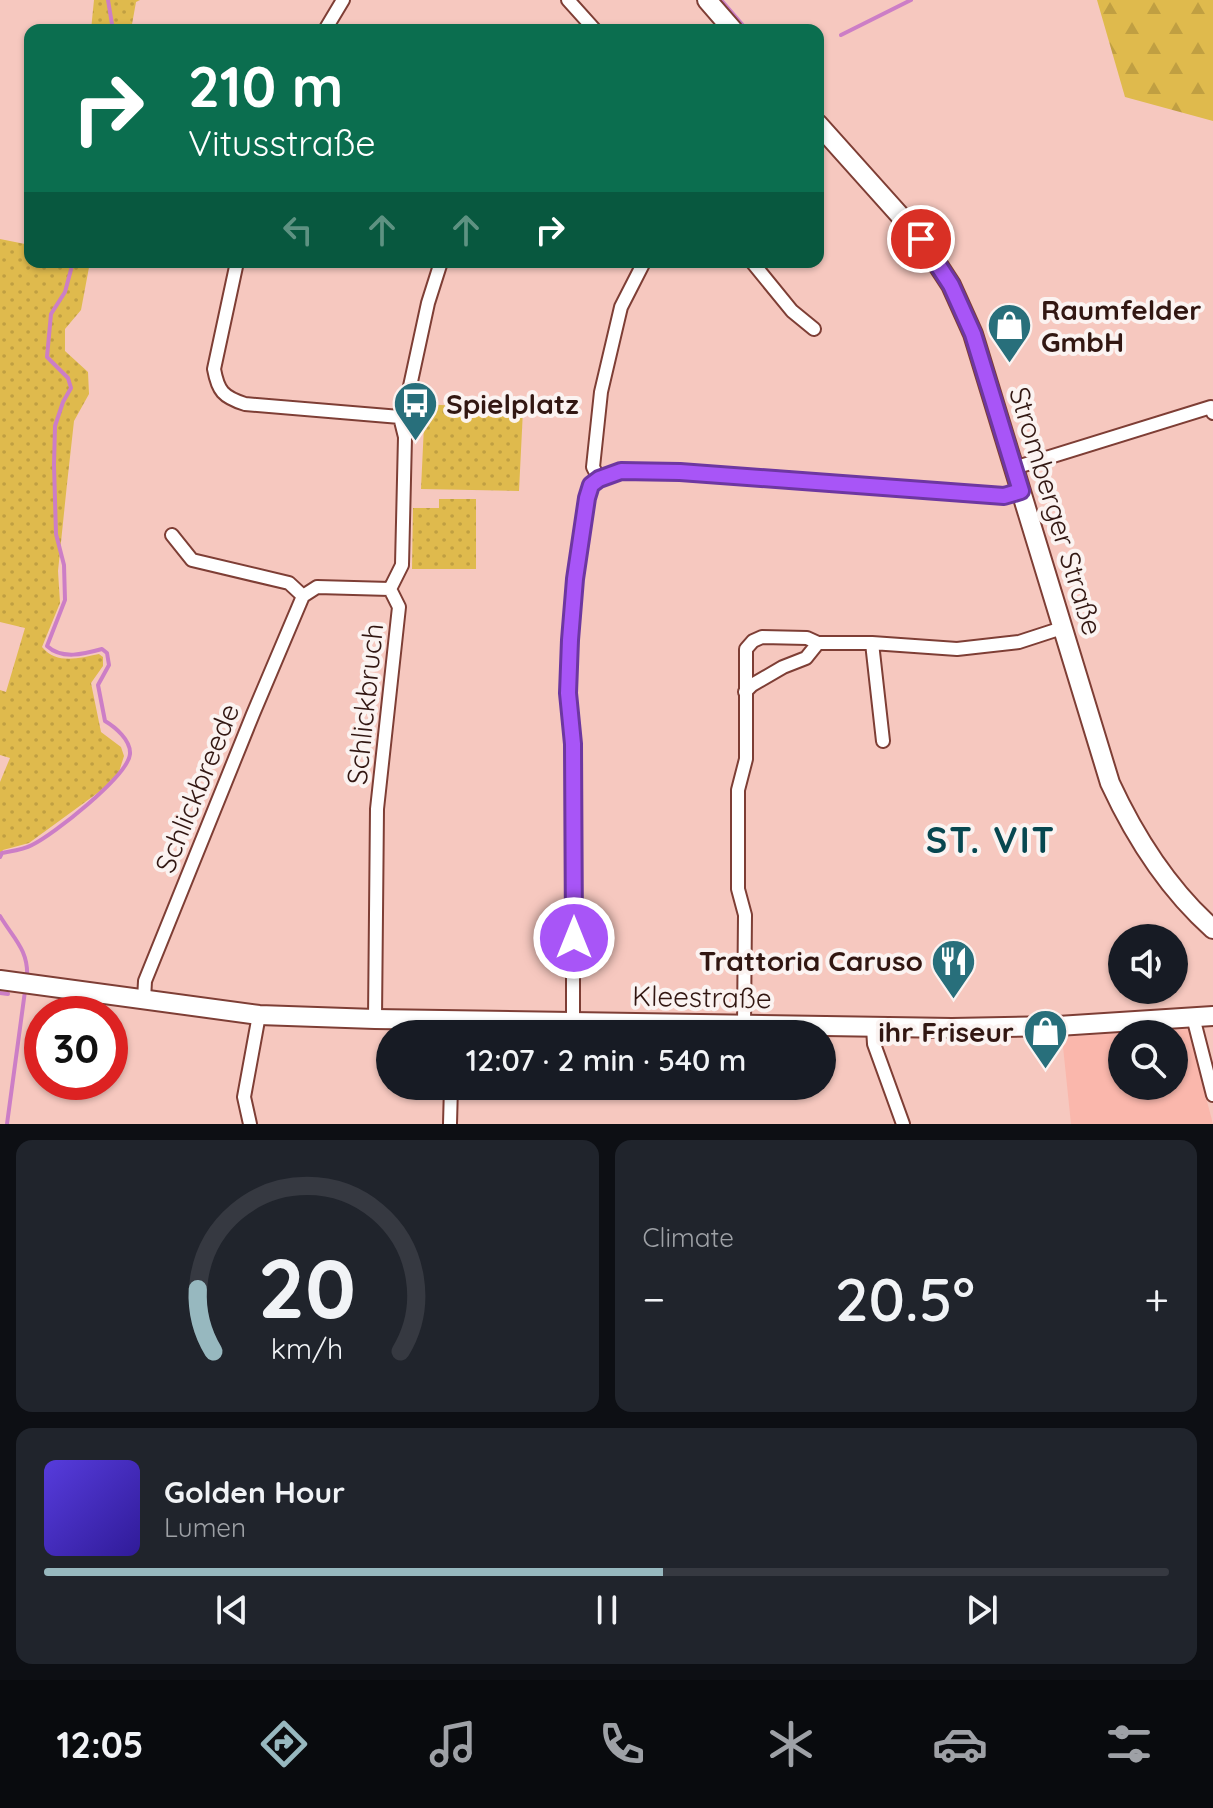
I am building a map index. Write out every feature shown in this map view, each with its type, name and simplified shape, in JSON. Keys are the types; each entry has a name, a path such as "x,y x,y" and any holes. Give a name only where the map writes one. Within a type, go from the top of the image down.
{"street":[{"path":"329,24 343,0"},
{"path":"568,0 590,24"},
{"path":"707,0 728,24"},
{"path":"580,24 585,19"},
{"name":"Stromberger Straße","path":"824,131 921,239 951,285 973,334 1110,783 1135,833 1154,861 1213,929"},
{"path":"236,268 214,369 217,385 228,399 245,404 400,417"},
{"name":"Schlickbruch","path":"375,1019 377,809 399,607 390,589 402,565 405,437 400,417 407,400 428,303 439,268"},
{"path":"599,479 593,467 601,392 621,307 641,268"},
{"path":"757,268 792,311 814,329"},
{"path":"1014,468 1211,407 1213,413"},
{"path":"573,1020 573,744 568,693 575,579 591,485 621,471 680,472 1004,496 1021,491"},
{"path":"172,535 192,560 289,583 303,596 317,587 390,589"},
{"name":"Schlickbreede","path":"144,1000 145,981 155,954 303,596"},
{"path":"744,1020 745,915 738,889 738,790 746,759 746,649 762,637 807,638 818,643 957,649 1019,642 1062,628"},
{"path":"745,692 783,667 806,658 818,643"},
{"path":"872,643 883,741"},
{"name":"Kleestraße","path":"7,981 259,1015 384,1020"},
{"path":"250,1124 244,1097 259,1015"},
{"name":"Kleestraße","path":"836,1027 1058,1026 1213,1016"},
{"path":"1193,1017 1213,1095"},
{"path":"873,1027 874,1044 903,1124"},
{"path":"450,1124 451,1100"}],"shaded area":[{"path":"1188,1029 1213,1124 1071,1124 1062,1037 1108,1034 1108,1100 1188,1100"}],"green space":[{"path":"94,0 140,0 136,2 132,24 92,24"},
{"path":"1097,0 1213,0 1213,121 1125,97"},
{"path":"0,239 24,244 24,268 89,268 81,310 65,329 65,351 88,372 89,394 74,421 58,571 60,603 42,647 61,658 99,654 103,657 103,666 91,683 101,732 121,747 124,756 119,772 103,789 29,843 3,850 0,855 0,782 10,758 0,755 0,690 6,692 25,628 0,622"},
{"path":"425,404 523,410 519,491 421,489"},
{"path":"439,499 476,499 476,569 412,569 413,508 439,508"}],"waterway":[{"path":"108,0 112,24"},
{"path":"721,0 742,24"},
{"path":"841,35 911,0"},
{"path":"0,857 2,853 32,845 72,818 117,776 130,754 125,739 105,721 98,685 109,665 107,653 102,649 66,654 47,646 65,600 64,565 56,534 55,426 71,388 68,378 47,357 51,314 65,292 71,268"},
{"path":"0,916 23,952 27,978"},
{"path":"7,1124 25,991"},
{"path":"0,993 8,994"}],"place":[{"name":"Raumfelder GmbH","path":"1010,365"},
{"name":"Spielplatz","path":"415,443"},
{"name":"Trattoria Caruso","path":"954,1000"},
{"name":"ihr Friseur","path":"1045,1071"}],"district":[{"name":"ST. VIT","path":"991,840"}],"route":[{"path":"574,938 573,744 568,693 575,579 591,485 621,471 779,478 1004,496 1021,491 973,334 951,285 921,239"}]}
